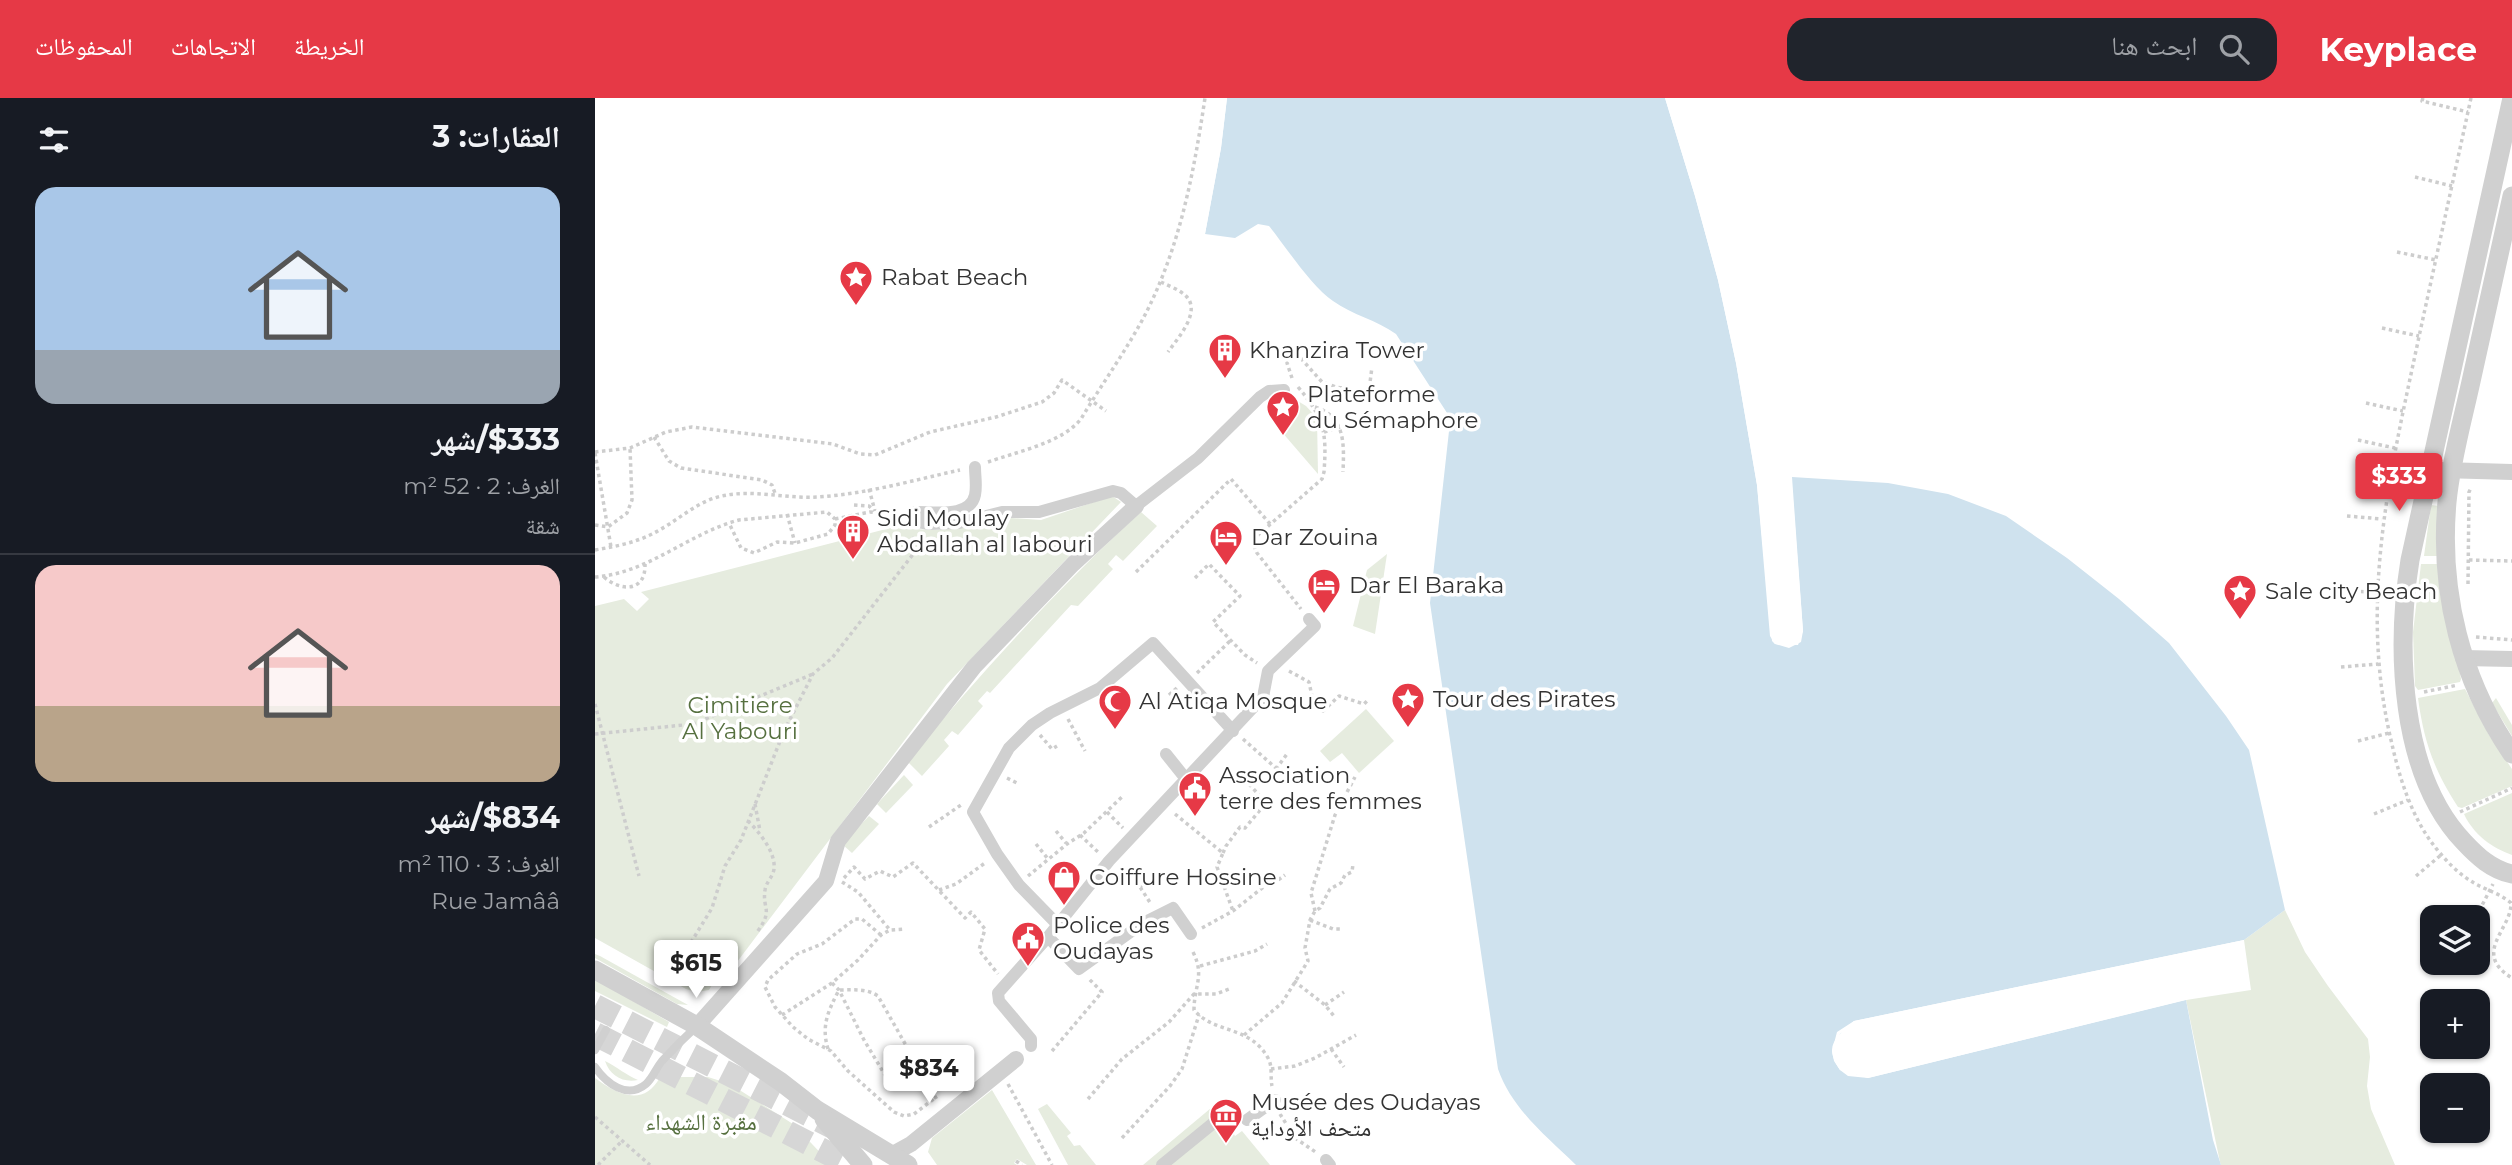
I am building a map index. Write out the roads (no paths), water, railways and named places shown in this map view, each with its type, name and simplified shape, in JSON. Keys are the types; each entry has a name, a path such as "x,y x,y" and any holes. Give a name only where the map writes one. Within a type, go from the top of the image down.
{"street":[{"path":"2507,872 2487,863 2472,851 2445,819 2420,761 2409,719 2404,657 2408,576 2512,98"},
{"path":"2512,196 2452,470 2447,500 2446,560 2449,595 2463,658 2493,724 2512,754"},
{"path":"697,1026 833,881 838,841 961,682 993,645 1065,572 1136,506 1198,458 1259,397 1269,391 1284,390"},
{"path":"975,467 976,495 967,508 951,512 914,512 914,519 959,523 1002,512 1039,512 1113,491 1125,495 1136,506"},
{"path":"2429,470 2512,472"},
{"path":"1031,1046 1031,1039 997,998 997,993 1048,937 1109,861 1263,697 1271,667 1315,626 1309,619"},
{"path":"1058,925 1019,885 997,854 974,812 1009,748 1032,725 1050,713 1100,688 1153,643 1233,731"},
{"path":"2463,658 2512,659"},
{"path":"1166,754 1186,779"},
{"path":"1048,937 1079,969 1143,923 1173,908 1191,934"},
{"path":"595,970 697,1026 781,1082 817,1110 898,1162 912,1144 1016,1059"},
{"path":"1247,1120 1275,1100"},
{"path":"817,1110 863,1165"},
{"path":"1162,1165 1222,1116 1231,1126"}],"lane":[{"path":"595,1067 613,1086 625,1090 637,1089 648,1082 660,1063 697,1026"},
{"path":"595,1050 606,1030"}],"water":[{"path":"1227,98 1665,98 1718,280 1736,363 1757,485 1772,641 1775,644 1798,645 1803,631 1792,477 1888,483 1948,494 2006,516 2067,558 2169,643 2226,716 2249,750 2285,910 2244,940 1854,1021 1834,1042 1832,1054 1835,1061 1840,1070 1868,1078 2186,1000 2213,1140 2221,1165 1576,1165 1531,1121 1512,1097 1498,1069 1430,603 1449,416 1396,334 1340,306 1325,294 1269,226 1258,224 1235,238 1205,234"}],"tunnel":[{"path":"595,1006 833,1127"},
{"path":"595,1034 851,1165"}],"place":[{"name":"Rabat Beach","path":"856,307"},
{"name":"Khanzira Tower","path":"1225,380"},
{"name":"Plateforme du Sémaphore","path":"1283,437"},
{"name":"Sidi Moulay Abdallah al Iabouri","path":"853,561"},
{"name":"Dar Zouina","path":"1226,567"},
{"name":"Dar El Baraka","path":"1324,615"},
{"name":"Sale city Beach","path":"2240,621"},
{"name":"Tour des Pirates","path":"1408,729"},
{"name":"Al Atiqa Mosque","path":"1115,731"},
{"name":"Association terre des femmes","path":"1195,818"},
{"name":"Coiffure Hossine","path":"1064,907"},
{"name":"Police des Oudayas","path":"1028,968"},
{"name":"Musée des Oudayas متحف الأوداية","path":"1226,1145"}],"park label":[{"name":"Cimitiere Al Yabouri","path":"740,718"},
{"name":"مقبرة الشهداء","path":"701,1122"}]}
